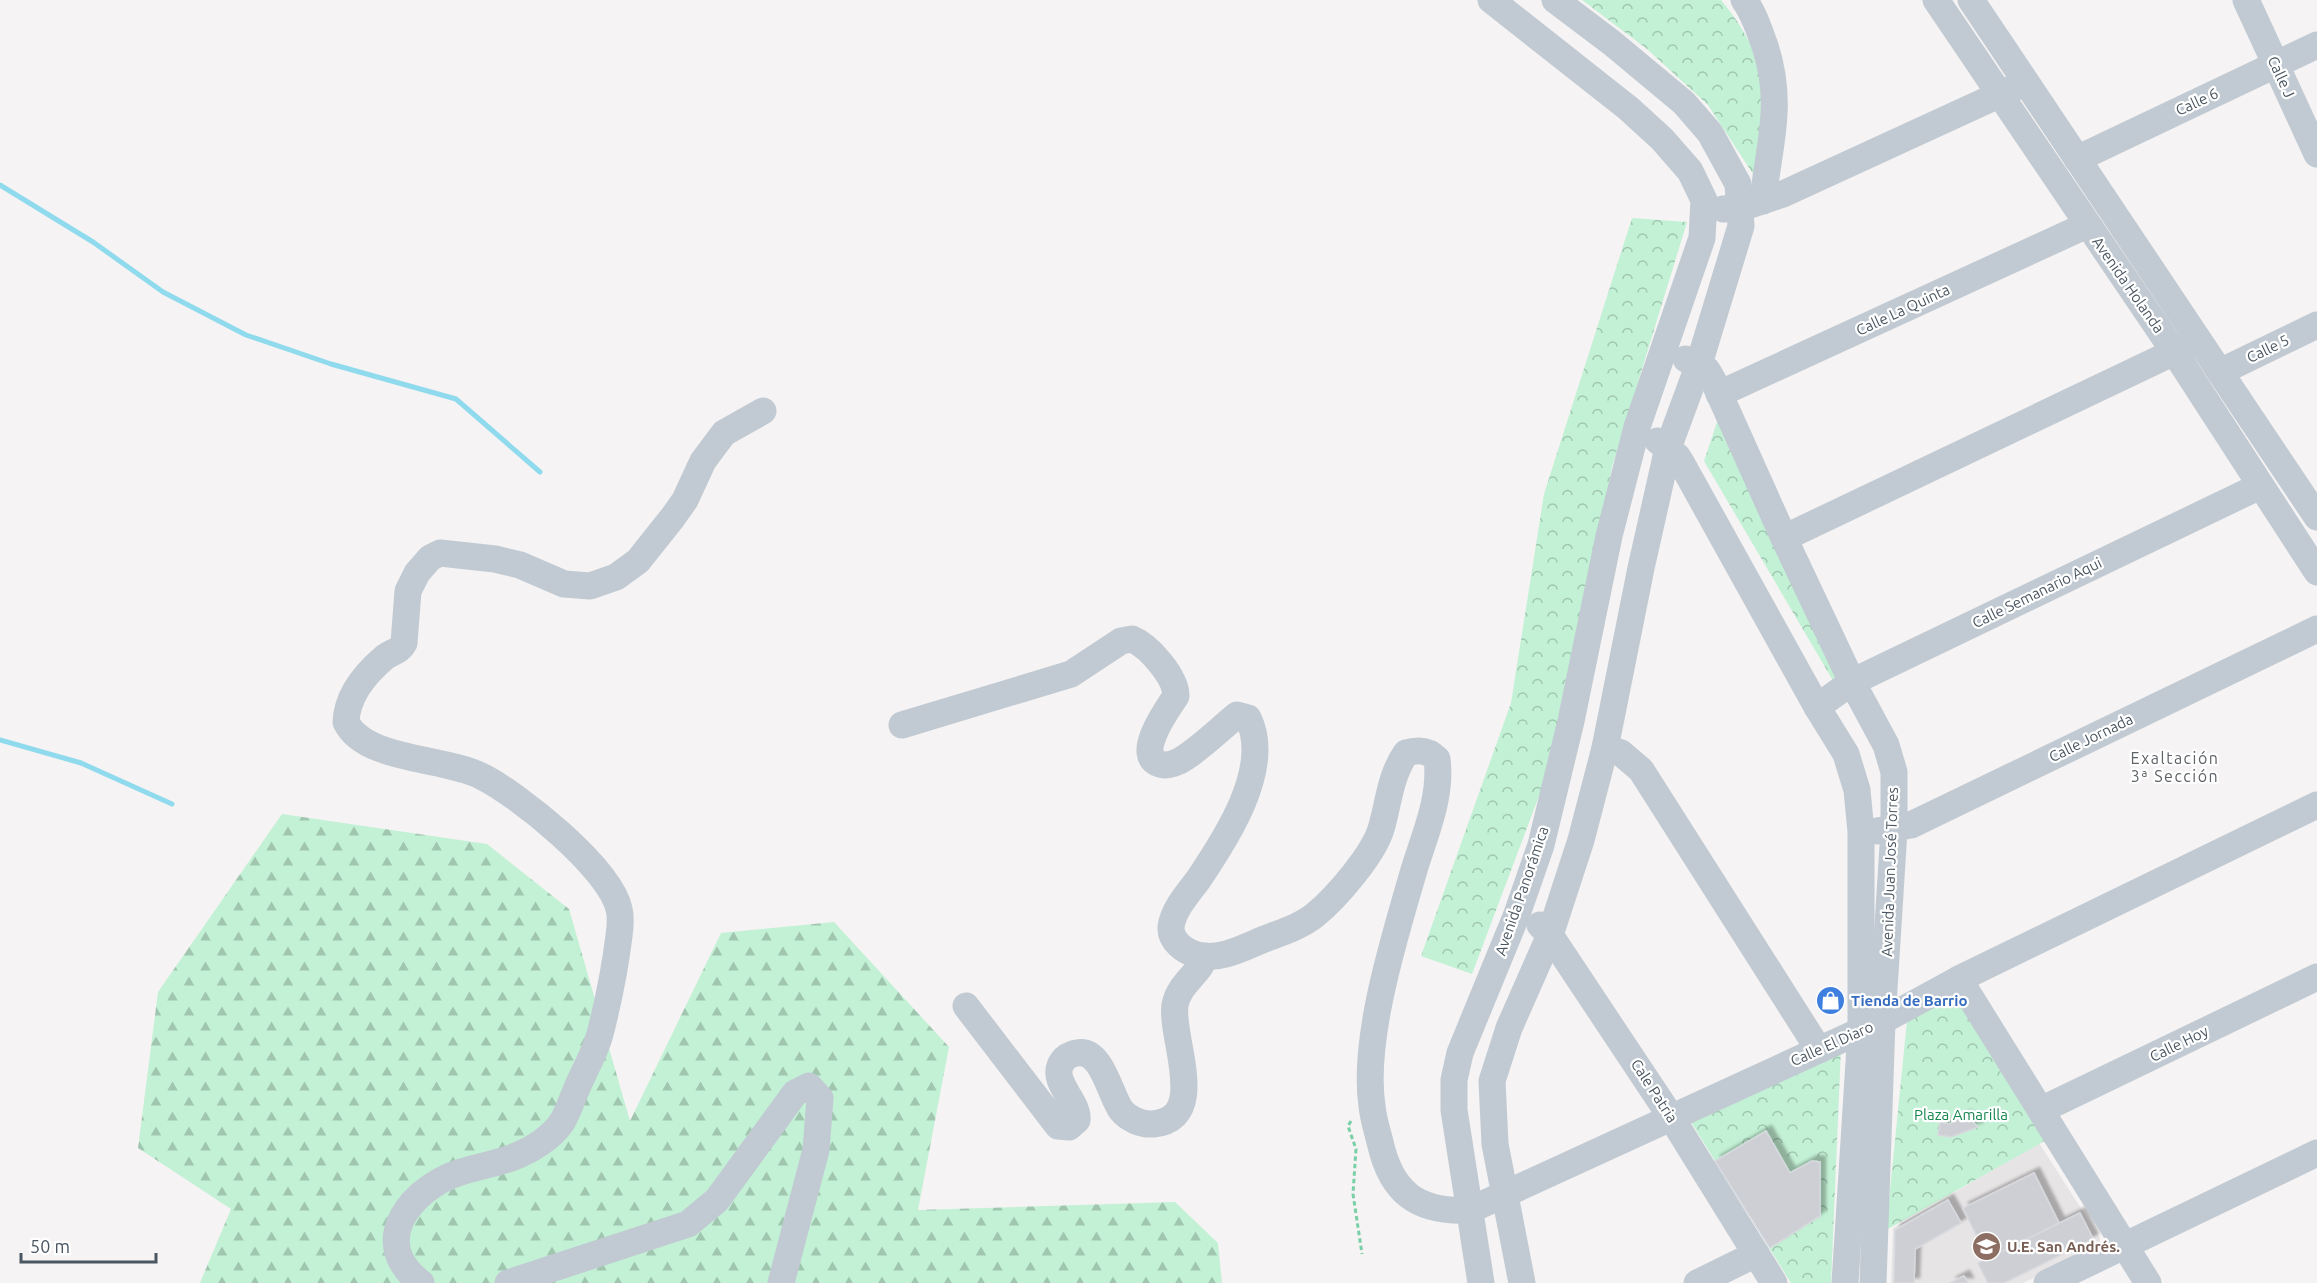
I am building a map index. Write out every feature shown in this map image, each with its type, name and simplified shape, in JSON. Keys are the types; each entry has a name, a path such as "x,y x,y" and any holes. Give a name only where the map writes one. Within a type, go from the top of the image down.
{"street":[{"path":"1491,0 1629,108 1662,139 1690,171 1701,193 1706,210 1752,204 1783,194 2025,83"},
{"path":"1555,0 1612,43 1684,104 1710,133 1738,184 1752,204"},
{"path":"1522,1283 1495,1144 1492,1081 1509,1028 1550,935 1581,840 1605,748 1668,448 1699,364 1741,226 1752,204 1775,132 1775,84 1759,28 1744,0"},
{"name":"Avenida Holanda","path":"1936,0 2087,225 2186,346 2220,372 2317,517"},
{"name":"Avenida Holanda","path":"1971,0 2078,159 2186,346 2260,486 2317,572"},
{"name":"Calle J","path":"2246,0 2317,154"},
{"name":"Calle 6","path":"2078,159 2317,45"},
{"name":"Avenida Panorámica","path":"1481,1283 1454,1110 1454,1080 1460,1053 1517,914 1544,834 1571,721 1609,536 1636,427 1702,238 1706,210"},
{"name":"Calle La Quinta","path":"1719,394 2087,225"},
{"name":"Calle 5","path":"2220,372 2317,325"},
{"path":"1784,538 2186,346"},
{"path":"1663,350 1699,364"},
{"name":"Avenida Juan José Torres","path":"1699,364 1707,370 1719,394 1852,682 1886,745 1894,772 1894,830 1845,1283"},
{"path":"421,1283 402,1260 395,1243 395,1230 400,1218 425,1191 451,1176 517,1156 549,1137 562,1121 600,1036 620,934 619,909 610,889 587,860 547,822 481,776 443,762 392,753 358,736 346,722 346,710 369,672 387,656 401,649 404,643 408,591 417,573 430,558 440,553 495,559 520,565 564,584 590,585 616,577 638,561 673,517 685,500 703,461 724,433 763,411"},
{"name":"Avenida Juan José Torres","path":"1636,427 1668,448 1682,465 1817,707 1846,754 1853,772 1861,832 1871,1026 1873,1283"},
{"name":"Calle Semanario Aqui","path":"1817,707 1852,682 2260,486"},
{"name":"Calle Jornada","path":"1861,832 1894,830 1921,820 2317,629"},
{"path":"902,725 1071,674 1121,641 1132,639 1148,651 1174,681 1176,689 1176,696 1152,737 1149,749 1152,759 1159,764 1169,764 1185,758 1237,715 1248,718 1252,725 1254,754 1248,795 1218,850 1176,911 1171,928 1175,941 1182,948 1205,956 1227,954 1293,928 1315,915 1372,848 1380,832 1395,769 1406,753 1418,750 1431,753 1437,759 1439,772 1437,794 1404,905 1373,1032 1372,1106 1385,1166 1396,1185 1408,1196 1435,1208 1452,1211 1470,1210"},
{"path":"1605,748 1621,753 1641,770 1819,1050"},
{"name":"Calle El Diaro","path":"1470,1210 1871,1026 1959,979 2317,805"},
{"name":"Cale Patria","path":"1517,914 1538,923 1550,935 1671,1117 1774,1283"},
{"path":"966,1006 1058,1125 1069,1127 1077,1120 1078,1110 1062,1083 1060,1064 1069,1054 1082,1052 1089,1054 1098,1063 1122,1111 1136,1122 1154,1124 1171,1117 1178,1111 1185,1095 1186,1086 1175,1034 1175,1004 1184,983 1205,956"},
{"name":"Calle Hoy","path":"2041,1110 2317,977"},
{"path":"1959,979 2148,1283"},
{"path":"508,1283 688,1224 717,1200 795,1093 809,1086 820,1098 816,1149 782,1283"},
{"path":"2047,1283 2317,1153"},
{"path":"1697,1283 1756,1254"}],"path":[{"path":"1362,1254 1353,1194 1356,1149 1348,1126 1360,1111 1372,1106"}],"shaded area":[{"path":"2039,1143 2100,1238 2099,1247 2023,1283 1891,1283 1893,1228"}],"green space":[{"path":"1582,0 1721,0 1748,39 1763,82 1765,115 1753,174 1708,105 1647,49"},
{"path":"1632,218 1687,222 1612,467 1557,748 1472,974 1421,956 1511,703 1544,494"},
{"path":"1722,407 1847,675 1835,684 1704,461"},
{"path":"282,814 487,844 569,909 630,1121 721,933 834,922 949,1047 918,1210 1175,1202 1218,1243 1222,1283 200,1283 231,1209 138,1148 158,992"},
{"name":"Plaza Amarilla","path":"1951,991 2050,1138 1886,1230 1908,1011"},
{"path":"1841,1048 1831,1283 1791,1283 1689,1119"}],"building":[{"path":"1966,1116 1978,1127 1951,1137 1938,1135 1940,1122 1949,1124"},
{"path":"1766,1131 1790,1173 1812,1161 1820,1162 1820,1216 1770,1248 1715,1161"},
{"path":"2034,1173 2059,1223 1988,1259 1963,1208"},
{"path":"1948,1200 1961,1223 1915,1249 1914,1283 1894,1283 1895,1230"},
{"path":"2080,1213 2093,1239 2004,1283 1988,1283 1978,1263"},
{"path":"1964,1276 1968,1283 1950,1283"}],"waterway":[{"path":"0,185 93,242 163,292 246,335 331,364 456,399 540,472"},
{"path":"0,740 81,763 172,804"}],"place":[{"name":"Tienda de Barrio","path":"1830,1001"},
{"name":"U.E. San Andrés.","path":"1986,1247"}],"district":[{"name":"Exaltación 3ª Sección","path":"2175,767"}]}
